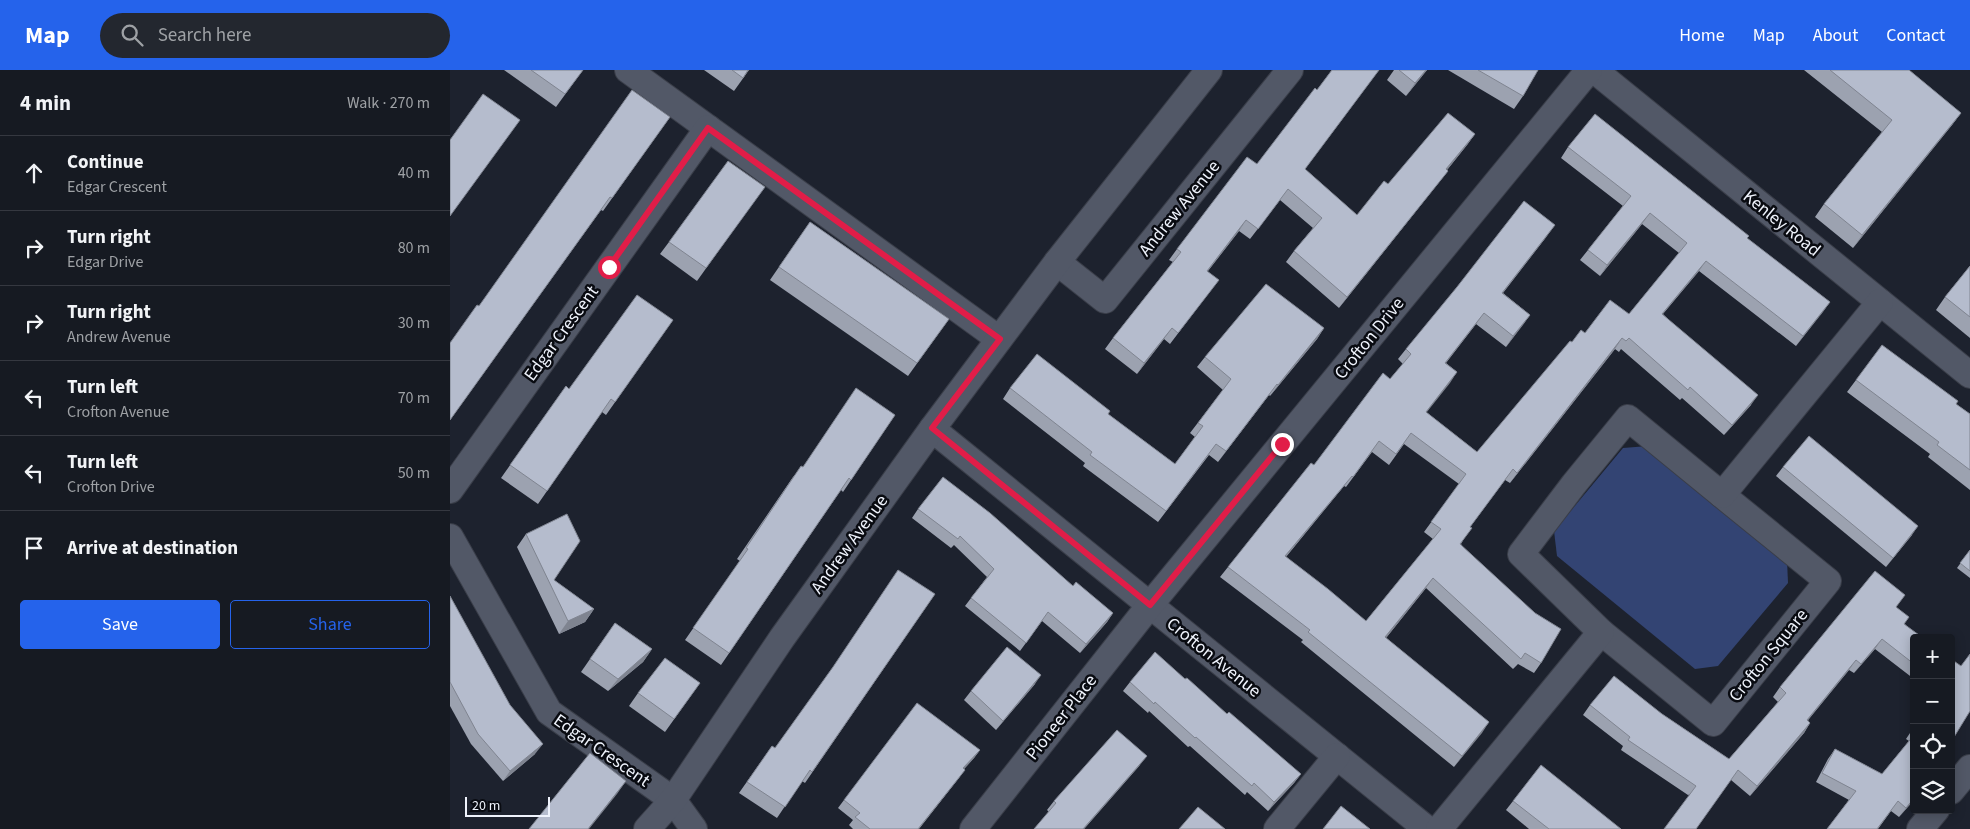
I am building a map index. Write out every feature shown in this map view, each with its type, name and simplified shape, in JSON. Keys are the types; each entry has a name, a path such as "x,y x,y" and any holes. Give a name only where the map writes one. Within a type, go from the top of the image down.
{"street":[{"path":"628,70 1000,339"},
{"name":"Andrew Avenue","path":"647,829 673,800 782,638 932,428 1057,262 1209,70"},
{"name":"Andrew Avenue","path":"1057,262 1105,300 1290,70"},
{"name":"Crofton Drive","path":"1150,605 1589,70"},
{"name":"Kenley Road","path":"1594,70 1970,375"},
{"name":"Edgar Crescent","path":"450,490 708,128"},
{"path":"1722,495 1880,302"},
{"name":"Crofton Square","path":"1628,418 1722,495 1828,581 1713,723 1601,632 1521,554 1574,484 1628,418"},
{"name":"Crofton Avenue","path":"932,428 1427,829"},
{"name":"Edgar Crescent","path":"450,537 549,712 673,800 694,829"},
{"name":"Pioneer Place","path":"973,829 1150,605"},
{"path":"1439,829 1601,632"},
{"path":"1277,829 1337,756"},
{"path":"1955,786 1970,768"},
{"path":"1920,829 1933,814"}],"shaded area":[{"path":"1648,446 1787,560 1788,583 1718,666 1695,669 1557,556 1554,531 1623,448"}],"building":[{"path":"531,70 583,70 565,94"},
{"path":"732,70 748,70 743,78"},
{"path":"1332,70 1379,70 1305,169 1357,215 1384,181 1388,184 1448,113 1475,134 1446,169 1448,171 1347,297 1294,251 1322,218 1288,189 1258,229 1246,220 1207,271 1219,280 1178,333 1172,328 1144,363 1113,338 1181,252 1177,249 1247,157 1257,164 1315,88 1317,90"},
{"path":"1399,70 1426,70 1415,83"},
{"path":"1478,70 1538,70 1523,96"},
{"path":"1830,70 1909,70 1961,113 1862,235 1824,204 1892,120"},
{"path":"632,90 670,117 612,198 610,197 450,420 450,343 477,305 479,306"},
{"path":"483,94 520,120 450,216 450,140"},
{"path":"1595,114 1749,236 1747,238 1830,302 1803,336 1706,261 1662,314 1758,395 1732,425 1690,387 1688,390 1629,338 1626,341 1622,338 1517,473 1513,469 1470,527 1472,528 1460,544 1535,613 1561,629 1541,663 1525,653 1521,659 1433,578 1385,637 1489,722 1462,756 1308,632 1310,630 1228,567 1311,463 1314,465 1383,373 1390,379 1411,354 1406,349 1524,201 1555,225 1502,293 1530,315 1513,336 1484,313 1445,363 1457,372 1426,412 1477,452 1570,341 1572,342 1581,330 1585,333 1610,300 1629,314 1687,243 1650,213 1607,265 1588,250 1631,196 1568,147","holes":["1411,433 1466,474 1431,522 1441,529 1366,621 1285,556 1353,477 1379,441 1396,454"]},
{"path":"728,161 765,187 706,268 669,242"},
{"path":"810,222 949,319 917,363 779,267"},
{"path":"1970,266 1970,317 1945,297"},
{"path":"1266,284 1324,328 1277,384 1226,451 1216,444 1166,511 1090,455 1092,452 1010,388 1037,354 1110,411 1108,414 1175,464 1203,426 1198,423 1231,379 1205,357"},
{"path":"637,295 673,320 615,402 611,399 547,491 510,465 566,386 569,389"},
{"path":"1882,345 1958,401 1956,404 1970,414 1970,470 1937,445 1939,442 1856,380"},
{"path":"856,388 895,415 851,480 849,478 729,653 693,628 748,549 746,548 801,466 803,467"},
{"path":"1809,436 1918,526 1893,558 1783,467"},
{"path":"943,477 990,513 1073,586 1076,582 1113,613 1086,644 1048,612 1026,643 971,598 994,569 960,536 958,539 918,509"},
{"path":"567,514 580,541 554,580 594,609 568,621 526,534"},
{"path":"1970,550 1970,571 1960,563"},
{"path":"898,570 935,594 812,772 810,770 785,807 747,782 772,746 775,748 833,667"},
{"path":"1875,571 1905,595 1896,607 1909,617 1904,624 1918,634 1910,634 1910,661 1882,639 1861,664 1856,660 1807,720 1810,723 1757,786 1738,770 1696,829 1664,829 1696,786 1628,740 1630,737 1590,705 1614,676 1662,714 1729,759 1786,693 1780,687"},
{"path":"450,596 510,705 543,744 510,771 478,734 450,682"},
{"path":"615,623 652,649 618,679 590,659"},
{"path":"1007,647 1041,675 1003,721 971,691"},
{"path":"1155,652 1301,774 1274,802 1254,783 1252,786 1130,682"},
{"path":"1970,654 1970,711 1955,735 1955,662 1961,666"},
{"path":"665,658 700,683 674,719 638,693"},
{"path":"917,703 980,750 963,768 965,770 918,829 870,829 855,817 860,813 844,800"},
{"path":"1117,730 1147,756 1083,829 1034,829 1056,803 1054,801"},
{"path":"1910,740 1910,803 1906,808 1898,801 1877,829 1827,829 1856,791 1822,773 1835,749 1882,774"},
{"path":"590,753 626,781 588,829 529,829"},
{"path":"1541,765 1621,829 1549,829 1513,801"},
{"path":"1341,806 1370,829 1323,829"},
{"path":"1198,807 1225,829 1179,829"}],"route":[{"path":"609,267 708,128 1000,339 932,428 1150,605 1282,444"}]}
